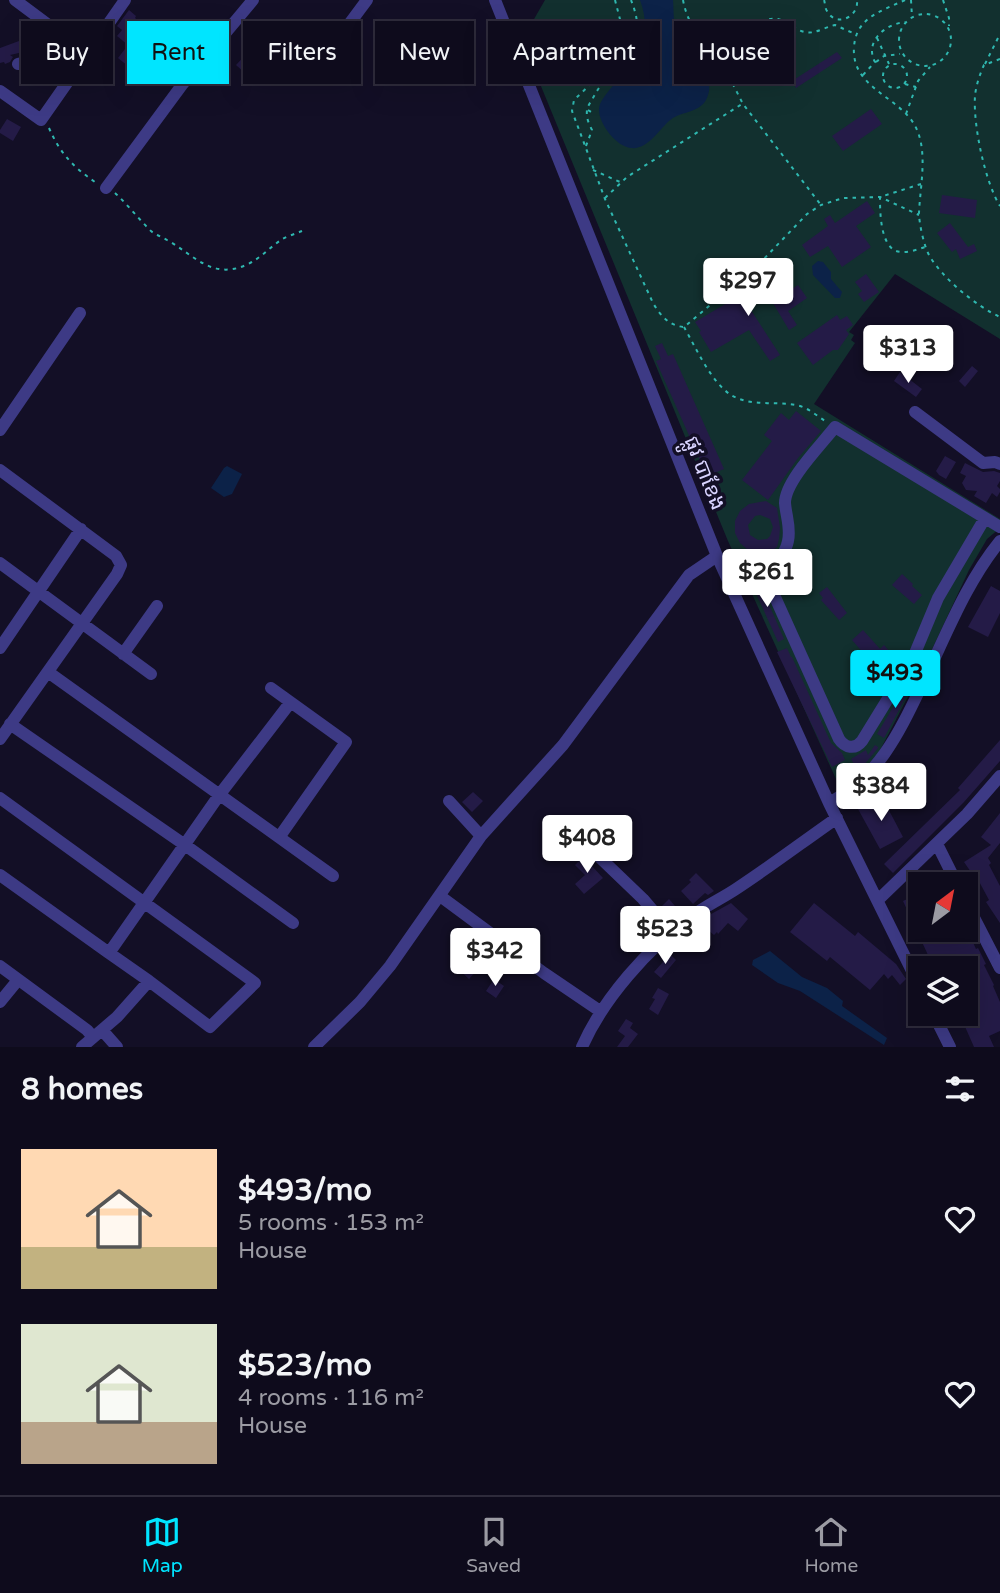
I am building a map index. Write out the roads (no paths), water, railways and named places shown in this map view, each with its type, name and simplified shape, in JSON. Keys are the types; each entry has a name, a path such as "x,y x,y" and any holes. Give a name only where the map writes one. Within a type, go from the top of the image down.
{"street":[{"path":"15,0 43,21"},
{"path":"111,21 125,0"},
{"path":"106,188 182,85 253,0"},
{"path":"351,21 367,0"},
{"name":"ផ្លូវ បាខែង","path":"495,0 717,556 837,818 908,962"},
{"path":"0,91 41,121 67,84"},
{"path":"0,430 80,313"},
{"path":"915,412 983,463 1000,464"},
{"path":"985,518 938,598 913,658 862,741 856,747 843,744 770,586 773,572 788,544 785,504 787,490 795,477 835,427 1000,527"},
{"path":"0,470 116,556 121,565 0,738"},
{"path":"0,648 81,529"},
{"path":"830,803 857,784 888,751 976,573 1000,541"},
{"path":"314,1047 360,1002 384,973 481,836 563,746 689,575 717,556"},
{"path":"0,562 151,674"},
{"path":"123,654 157,606"},
{"path":"48,672 333,876"},
{"path":"271,688 346,742 280,836"},
{"path":"109,953 220,794 290,703"},
{"path":"10,724 293,923"},
{"path":"878,900 967,814 1000,776"},
{"path":"0,798 255,983 210,1027 0,875"},
{"path":"449,801 481,836"},
{"path":"582,1047 600,1011 621,984 671,932 837,818"},
{"path":"937,844 951,872"},
{"path":"593,851 643,899 671,932"},
{"path":"440,896 600,1011"},
{"path":"978,920 995,945 1000,968"},
{"path":"0,966 87,1030 98,1033 117,1047"},
{"path":"0,1002 19,980"},
{"path":"82,1047 117,1017 149,981"},
{"path":"940,1026 950,1047"}],"water":[{"path":"640,0 673,0 674,84 709,84 709,91 706,101 699,108 673,118 647,143 631,148 619,143 607,131 599,110 602,100 614,84 660,84 660,21 645,21"},
{"path":"818,261 823,262 831,272 831,279 842,292 840,298 835,298 813,275 812,266"},
{"path":"227,466 242,474 232,494 224,497 211,488"},
{"path":"770,951 802,977 827,988 843,1001 842,1006 887,1038 884,1045 800,991 778,983 752,965 753,960"}]}
